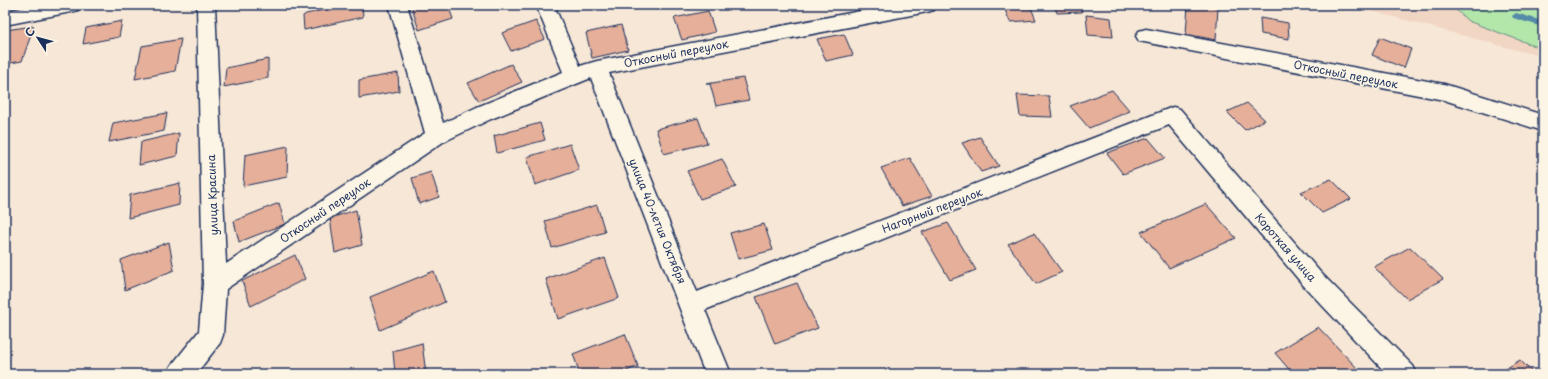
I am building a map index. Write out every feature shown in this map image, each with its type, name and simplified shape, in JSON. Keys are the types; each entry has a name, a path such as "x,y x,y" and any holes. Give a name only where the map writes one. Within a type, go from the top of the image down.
{"street":[{"path":"5,18 71,5"},
{"name":"улица Красина","path":"180,374 211,335 215,284 206,5"},
{"path":"398,5 436,136"},
{"path":"545,5 574,76"},
{"name":"Откосный переулок","path":"215,284 436,136 484,113 574,76 597,68 927,5"},
{"name":"Откосный переулок","path":"1146,36 1444,92 1543,123"},
{"name":"улица 40-летия Октября","path":"597,68 718,374"},
{"name":"Нагорный переулок","path":"691,305 1173,115"},
{"name":"Короткая улица","path":"1173,115 1312,279 1404,374"}],"shaded area":[{"path":"1349,5 1543,5 1543,57"}],"green space":[{"path":"1513,4 1543,9 1543,49 1468,21 1451,5"}],"building":[{"path":"346,5 362,5 363,17 304,30 303,16 306,14"},
{"path":"411,5 448,5 453,19 419,30"},
{"path":"1003,5 1030,5 1036,20 1010,22"},
{"path":"1054,5 1080,5 1082,12 1057,13"},
{"path":"1188,5 1202,5 1218,8 1216,40 1186,34"},
{"path":"708,11 715,32 682,40 674,18"},
{"path":"1086,15 1111,18 1113,37 1088,35"},
{"path":"1260,18 1288,23 1289,39 1261,34"},
{"path":"122,21 119,37 83,44 86,28"},
{"path":"536,21 545,39 511,51 502,33"},
{"path":"621,25 628,50 592,58 586,33"},
{"path":"34,26 22,61 5,64 5,30"},
{"path":"844,34 853,55 826,61 817,39"},
{"path":"1380,37 1411,49 1404,68 1372,55"},
{"path":"181,39 175,71 135,79 142,46"},
{"path":"268,59 268,78 224,87 226,68"},
{"path":"511,64 522,82 479,101 468,83"},
{"path":"398,73 399,91 359,98 359,80"},
{"path":"743,78 749,100 716,106 710,84 706,84"},
{"path":"1112,90 1130,111 1089,128 1070,106"},
{"path":"1017,95 1049,96 1052,117 1020,116"},
{"path":"1247,103 1265,120 1245,130 1227,112"},
{"path":"167,113 164,131 109,142 113,123"},
{"path":"698,118 707,143 664,154 656,129"},
{"path":"540,123 545,140 497,153 494,136"},
{"path":"179,133 177,156 139,165 141,142"},
{"path":"980,137 999,166 981,172 962,143"},
{"path":"1148,138 1165,158 1123,174 1107,153"},
{"path":"570,144 579,170 535,185 527,157"},
{"path":"288,146 287,177 243,186 245,155"},
{"path":"910,158 932,196 902,206 881,168"},
{"path":"722,159 736,187 700,199 687,171"},
{"path":"431,172 439,197 419,204 412,178"},
{"path":"1331,179 1351,199 1322,213 1301,192"},
{"path":"180,183 179,205 128,218 130,195"},
{"path":"279,203 285,224 239,242 234,221"},
{"path":"1206,204 1236,238 1169,268 1141,232"},
{"path":"597,205 605,232 552,248 545,221"},
{"path":"356,210 362,245 335,253 330,218"},
{"path":"948,223 976,270 950,280 922,232"},
{"path":"764,224 773,250 738,259 730,233"},
{"path":"1034,233 1062,272 1036,284 1008,244"},
{"path":"169,242 174,270 125,290 121,260"},
{"path":"1410,247 1443,279 1407,299 1374,267"},
{"path":"295,255 305,279 251,306 242,281"},
{"path":"605,258 619,298 558,319 546,279"},
{"path":"434,271 445,302 380,330 370,297"},
{"path":"797,283 818,328 775,344 756,297"},
{"path":"1318,327 1358,369 1350,374 1293,374 1275,353"},
{"path":"625,334 638,366 620,374 580,374 573,354"},
{"path":"422,343 426,374 395,374 393,351"},
{"path":"1520,360 1534,374 1497,374"}],"waterway":[{"path":"1516,16 1543,24"}]}
